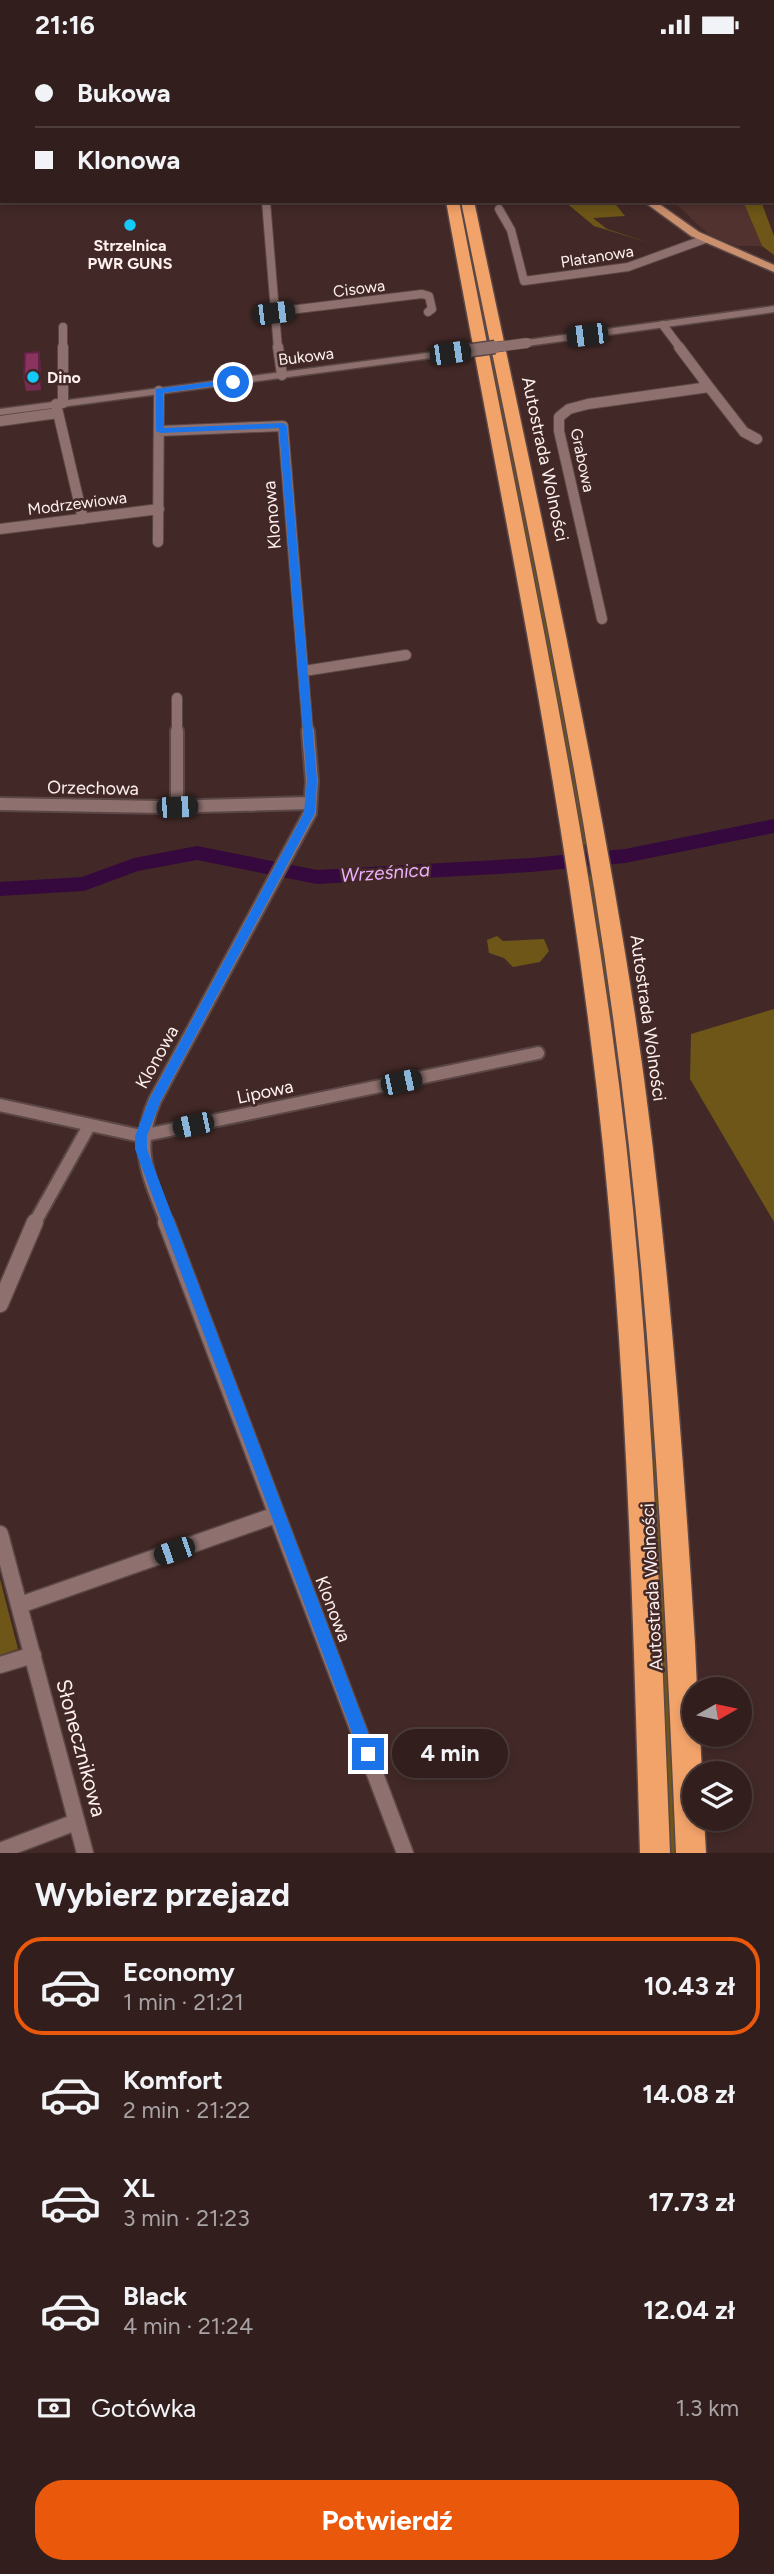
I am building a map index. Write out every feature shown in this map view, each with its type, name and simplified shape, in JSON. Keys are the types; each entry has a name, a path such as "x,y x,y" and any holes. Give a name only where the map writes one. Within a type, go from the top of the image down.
{"highway":[{"name":"Autostrada Wolności","path":"452,203 574,846 590,875 627,1033 660,1331 678,1588 691,1853"},
{"name":"Autostrada Wolności","path":"467,203 596,844 590,875 601,1031 630,1322 645,1567 655,1853"}],"main road":[{"path":"651,203 677,224 774,269"},
{"path":"663,325 774,307"},
{"name":"Bukowa","path":"0,412 59,407 159,391 663,325"}],"street":[{"path":"266,203 274,313 282,375"},
{"path":"499,209 511,230 524,281 532,280"},
{"name":"Platanowa","path":"532,280 628,267 705,239"},
{"name":"Cisowa","path":"274,313 422,294 429,296 432,309 428,312"},
{"path":"663,325 744,432 757,439"},
{"path":"63,327 59,407 83,519"},
{"name":"Grabowa","path":"603,619 559,431 559,417 569,409 588,404 709,387"},
{"path":"159,391 159,542"},
{"path":"0,421 59,407"},
{"name":"Klonowa","path":"160,431 283,426 312,781 310,813 155,1100 141,1136 145,1167 405,1853"},
{"name":"Modrzewiowa","path":"0,529 159,509"},
{"path":"304,671 406,655"},
{"path":"177,698 177,807"},
{"name":"Orzechowa","path":"0,804 177,807 310,803"},
{"name":"Lipowa","path":"0,1105 141,1136 538,1053"},
{"path":"0,1304 12,1268 36,1219 89,1126"},
{"path":"20,1605 276,1515"},
{"name":"Słonecznikowa","path":"0,1534 4,1567 20,1605 85,1853"},
{"path":"0,1665 33,1655"},
{"path":"0,1851 76,1822"}],"shaded area":[{"path":"566,203 615,203 625,216 593,218 607,229 650,243 594,226"},
{"path":"675,203 744,203 762,246 736,246 708,234"},
{"path":"744,203 762,203 774,236 774,255 762,246"},
{"path":"493,351 589,844 582,845 486,352"},
{"path":"595,875 613,987 659,1419 679,1853 663,1853 585,876"},
{"path":"497,936 503,941 544,939 549,951 540,962 513,967 504,958 489,953 487,940"},
{"path":"774,1009 774,1222 690,1079 691,1034"},
{"path":"0,1579 18,1649 0,1655"}],"building":[{"path":"39,352 39,379 24,380 25,353"}],"waterway":[{"name":"Wrześnica","path":"0,889 84,884 134,865 197,853 317,877 531,865 625,856 774,826"}],"place":[{"name":"Strzelnica PWR GUNS","path":"130,225"},
{"name":"Dino","path":"33,377"}],"route":[{"path":"233,382 159,391 160,431 283,426 312,781 310,813 155,1100 145,1122 141,1149 145,1167 368,1754"}]}
